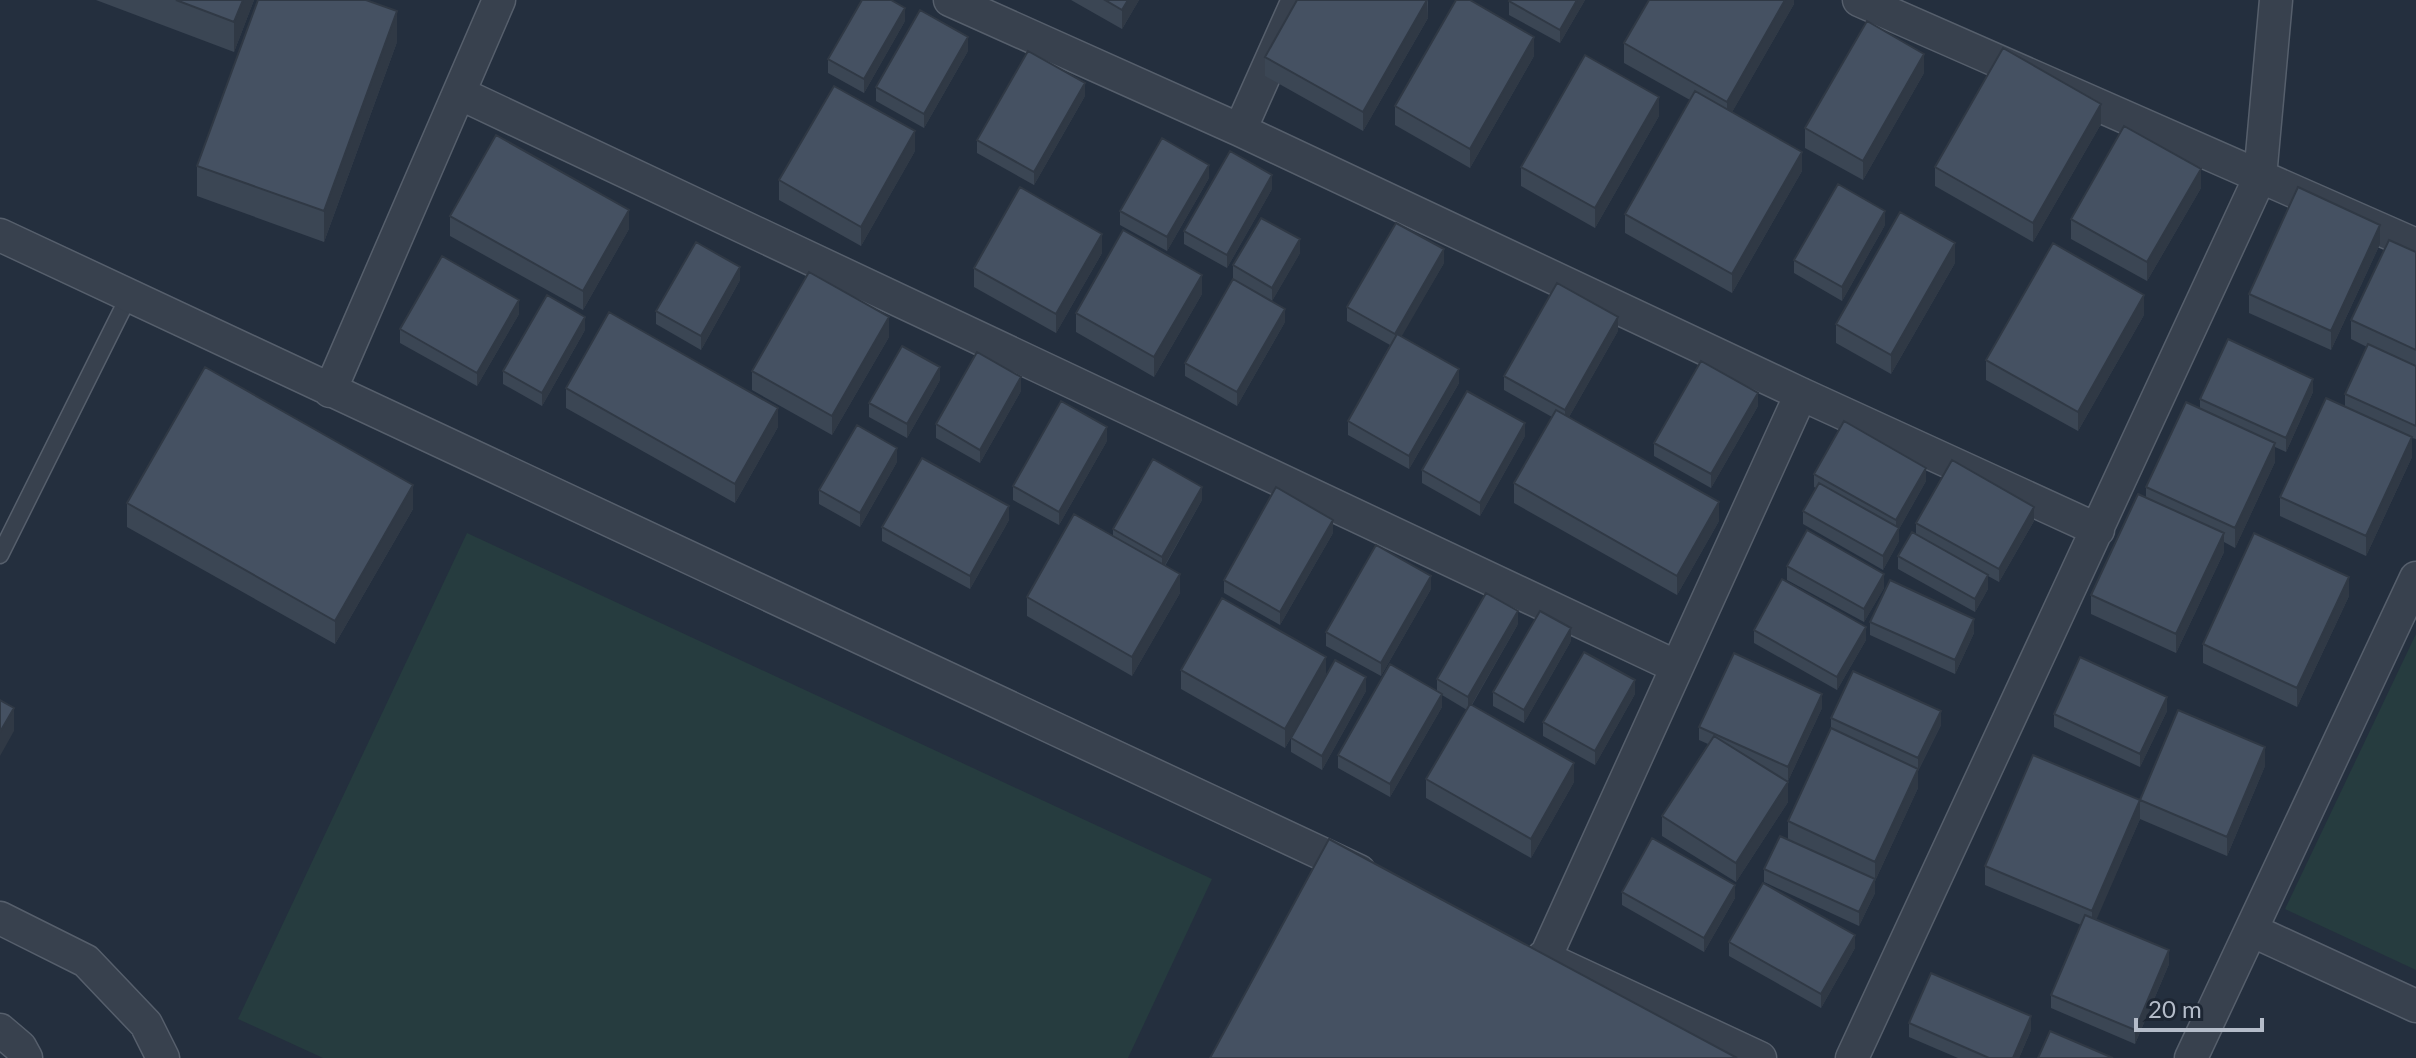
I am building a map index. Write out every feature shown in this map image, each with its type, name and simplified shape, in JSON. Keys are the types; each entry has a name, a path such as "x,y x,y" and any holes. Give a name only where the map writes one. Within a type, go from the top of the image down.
{"street":[{"path":"330,391 499,0"},
{"path":"950,0 1240,130 2098,530"},
{"path":"1240,130 1298,0"},
{"path":"1859,0 2416,245"},
{"path":"1852,1058 2260,177 2276,0"},
{"path":"459,93 1677,667"},
{"path":"0,235 1386,883"},
{"path":"1545,958 1801,394"},
{"path":"2191,1058 2416,578"},
{"path":"0,918 86,961 146,1024 163,1058"},
{"path":"2251,930 2416,1006"},
{"path":"1516,944 1760,1058"},
{"path":"0,1030 20,1047 26,1058"}],"lane":[{"path":"0,555 129,296"}],"green space":[{"path":"467,533 1212,879 1128,1058 323,1058 238,1019"},
{"path":"2416,634 2416,970 2285,909"}],"building":[{"path":"176,0 243,0 234,22"},
{"path":"258,0 366,0 397,11 324,211 197,166"},
{"path":"862,0 891,0 905,8 864,79 828,59"},
{"path":"1105,0 1128,0 1122,10"},
{"path":"1297,0 1427,0 1363,112 1265,57"},
{"path":"1456,0 1470,0 1534,37 1470,149 1395,106"},
{"path":"1510,0 1577,0 1560,30"},
{"path":"1649,0 1785,0 1727,102 1624,43"},
{"path":"920,10 968,37 924,114 876,87"},
{"path":"1867,21 1924,54 1863,161 1805,128"},
{"path":"2003,48 2101,104 2033,223 1935,167"},
{"path":"1028,51 1085,83 1034,172 977,140"},
{"path":"1585,55 1659,97 1595,208 1521,167"},
{"path":"834,86 915,131 861,227 779,180"},
{"path":"1695,91 1802,152 1732,274 1625,214"},
{"path":"2124,126 2201,169 2147,262 2071,219"},
{"path":"496,135 629,210 583,291 450,216"},
{"path":"1162,138 1209,165 1167,237 1120,211"},
{"path":"1230,151 1272,175 1227,255 1184,231"},
{"path":"1838,184 1885,211 1842,287 1794,260"},
{"path":"1020,187 1102,234 1056,314 974,268"},
{"path":"2298,187 2380,225 2331,331 2249,294"},
{"path":"1900,212 1955,243 1891,355 1836,324"},
{"path":"1261,218 1300,239 1272,288 1233,265"},
{"path":"1396,223 1444,249 1395,334 1347,307"},
{"path":"1123,230 1202,275 1154,357 1076,313"},
{"path":"2389,240 2416,252 2416,350 2351,320"},
{"path":"696,242 740,267 701,336 656,311"},
{"path":"2053,243 2144,295 2078,412 1986,360"},
{"path":"442,256 519,300 477,373 400,329"},
{"path":"809,272 889,317 832,416 752,371"},
{"path":"1233,279 1285,309 1237,392 1185,363"},
{"path":"1557,283 1618,317 1565,410 1504,376"},
{"path":"547,295 585,317 542,393 503,371"},
{"path":"609,312 778,408 735,484 566,388"},
{"path":"1397,334 1459,369 1409,456 1348,421"},
{"path":"2228,339 2313,379 2286,438 2200,399"},
{"path":"2368,344 2416,366 2416,426 2345,394"},
{"path":"902,346 940,367 907,424 869,403"},
{"path":"977,352 1021,377 980,450 936,424"},
{"path":"1701,361 1758,393 1711,474 1654,443"},
{"path":"205,367 413,485 335,621 127,503"},
{"path":"1467,391 1525,423 1480,503 1422,470"},
{"path":"2326,398 2412,437 2366,536 2280,497"},
{"path":"1061,401 1107,427 1059,512 1013,486"},
{"path":"2186,402 2275,443 2235,528 2146,487"},
{"path":"1556,410 1719,502 1677,576 1514,483"},
{"path":"1844,421 1926,468 1896,520 1814,474"},
{"path":"857,425 897,448 860,513 819,490"},
{"path":"922,458 1009,506 970,576 882,527"},
{"path":"1153,459 1202,487 1162,557 1113,529"},
{"path":"1952,460 2034,507 1999,569 1916,523"},
{"path":"1819,483 1899,528 1883,556 1803,511"},
{"path":"1276,487 1333,520 1280,612 1224,580"},
{"path":"2138,494 2224,533 2176,634 2091,595"},
{"path":"1074,514 1180,574 1132,657 1027,597"},
{"path":"1807,530 1884,574 1864,609 1787,566"},
{"path":"1912,532 1988,575 1975,599 1898,556"},
{"path":"2254,533 2349,577 2297,688 2203,644"},
{"path":"1376,545 1431,576 1381,663 1326,632"},
{"path":"1782,579 1866,627 1837,677 1754,630"},
{"path":"1890,580 1974,619 1955,660 1870,622"},
{"path":"1486,593 1518,611 1468,697 1437,679"},
{"path":"1222,598 1326,657 1285,729 1181,670"},
{"path":"1540,611 1571,628 1524,710 1493,692"},
{"path":"1584,652 1635,680 1595,751 1543,722"},
{"path":"1734,653 1822,694 1788,767 1699,727"},
{"path":"2080,657 2167,697 2140,754 2054,714"},
{"path":"1335,660 1366,677 1322,756 1291,738"},
{"path":"1390,664 1442,694 1390,784 1338,755"},
{"path":"1853,671 1941,711 1918,758 1831,718"},
{"path":"0,700 14,708 0,732"},
{"path":"1470,704 1574,763 1531,839 1426,779"},
{"path":"2178,710 2265,747 2227,837 2140,800"},
{"path":"1831,728 1918,769 1875,862 1788,821"},
{"path":"1714,736 1788,782 1736,863 1662,816"},
{"path":"2033,755 2140,800 2092,911 1985,866"},
{"path":"1780,836 1875,879 1859,912 1764,869"},
{"path":"1652,838 1735,885 1704,938 1622,892"},
{"path":"1329,839 1737,1058 1210,1058"},
{"path":"1763,883 1855,935 1821,994 1729,942"},
{"path":"2085,915 2169,950 2135,1030 2051,995"},
{"path":"1931,973 2031,1016 2013,1058 1989,1058 1909,1023"},
{"path":"2050,1031 2113,1058 2038,1058"}]}
